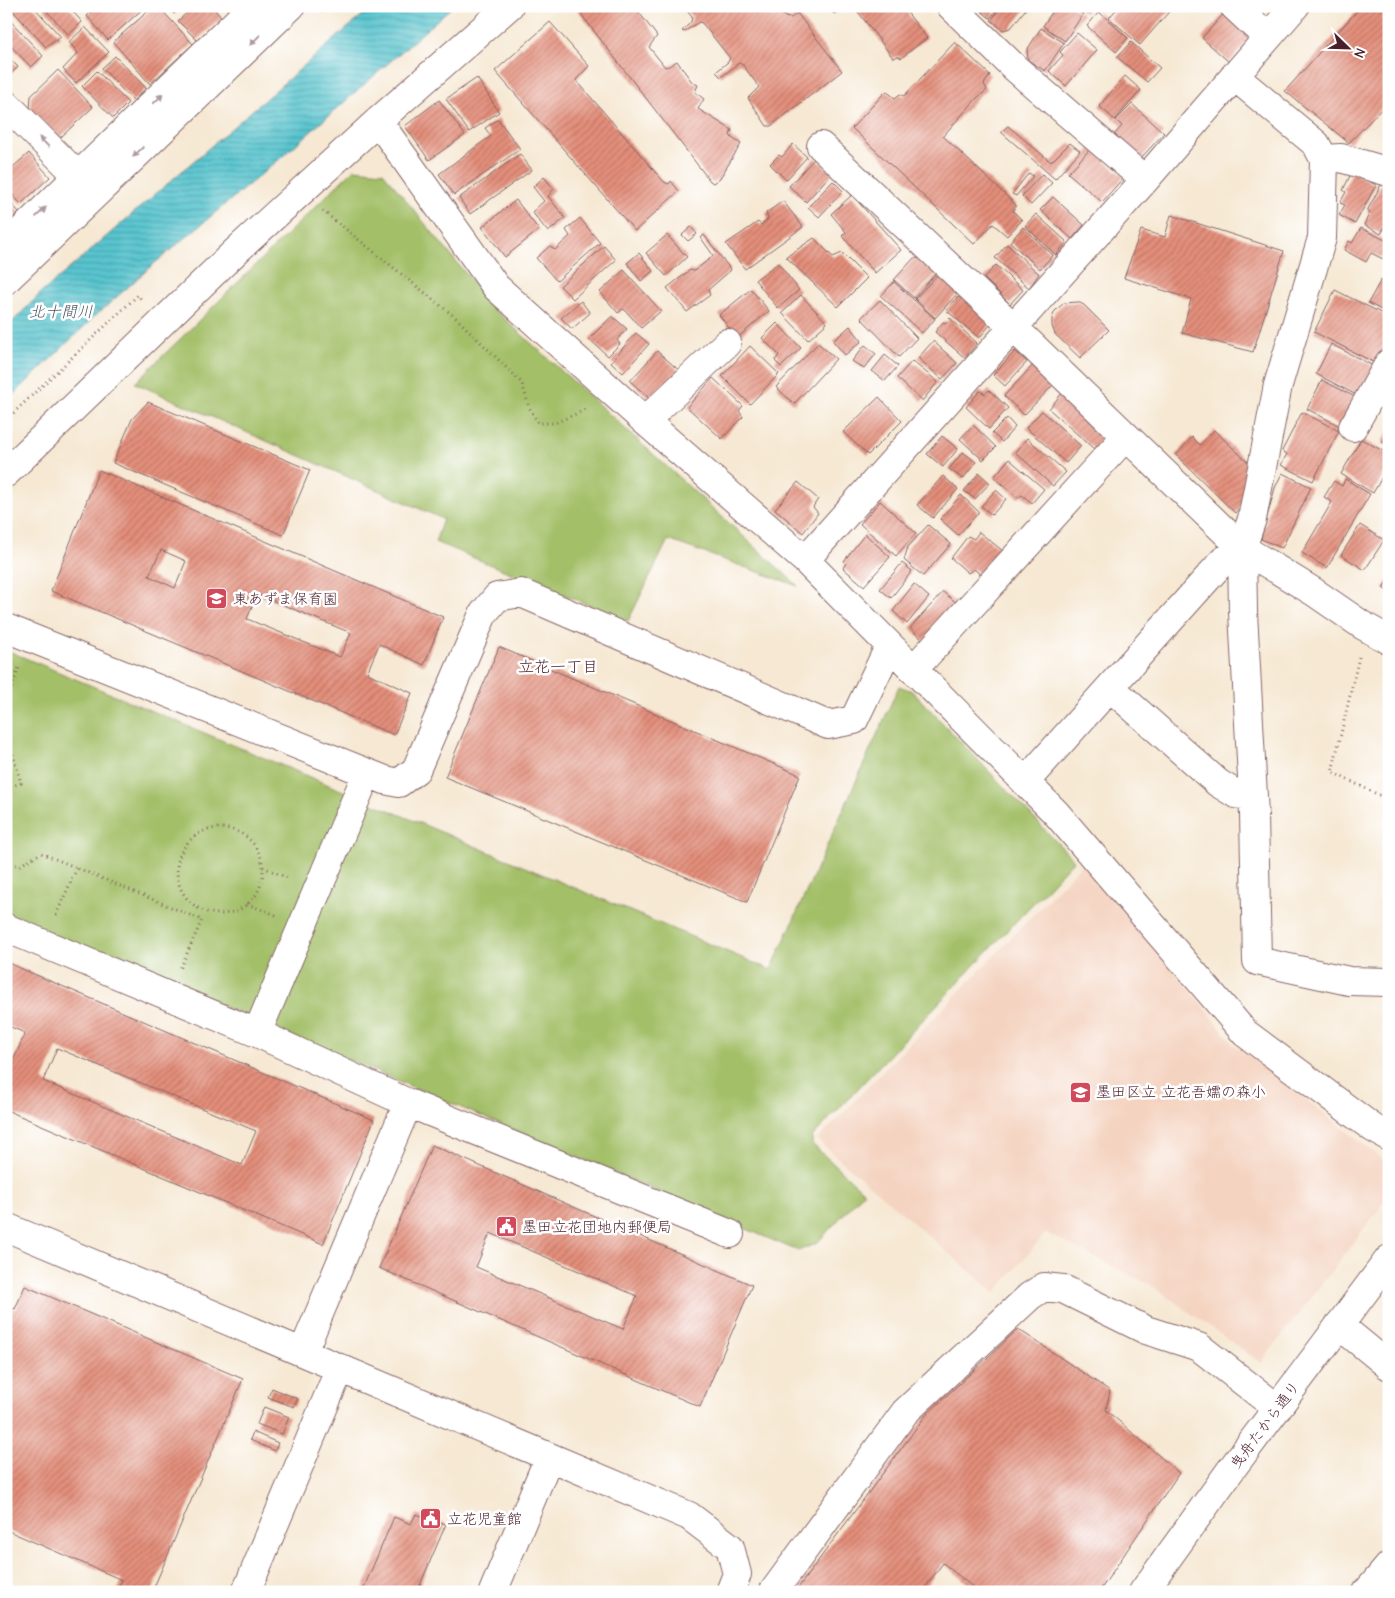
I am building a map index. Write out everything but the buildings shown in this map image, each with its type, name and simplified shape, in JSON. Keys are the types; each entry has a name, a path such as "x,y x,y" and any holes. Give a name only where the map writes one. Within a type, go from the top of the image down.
{"street":[{"path":"6,246 253,6"},
{"path":"6,280 291,6"},
{"path":"6,473 235,252 509,6"},
{"path":"952,6 1015,68 1145,180"},
{"path":"1234,6 1267,37"},
{"path":"805,560 1145,180 1294,6"},
{"path":"1234,76 1316,144 1324,159 1322,238 1278,385 1252,519 1242,548 1243,612 1253,798 1257,961 1349,981 1389,982"},
{"path":"6,104 78,176"},
{"path":"378,122 496,287 645,421 805,560 1056,813 1245,1033 1373,1128 1389,1137"},
{"path":"821,146 1014,328 1242,548 1314,592 1362,625 1389,640"},
{"path":"1324,159 1341,158 1389,172"},
{"path":"645,421 727,343"},
{"path":"1353,427 1389,364"},
{"path":"913,670 1126,436"},
{"path":"1026,782 1223,561 1242,548"},
{"path":"18,634 367,773 399,783 416,770 483,614 497,597 521,593 828,725 854,720 890,647"},
{"path":"1111,688 1218,783 1236,794 1253,798"},
{"path":"257,1033 367,773"},
{"path":"6,928 257,1033 408,1103 730,1234"},
{"path":"304,1352 408,1103"},
{"path":"6,1228 304,1352 689,1516 730,1547 737,1574 730,1592"},
{"name":"曳舟たから通り","path":"1143,1592 1194,1520 1388,1261"},
{"path":"773,1592 904,1412 1030,1296 1044,1288 1063,1289 1146,1330 1199,1347 1277,1408"},
{"path":"1339,1326 1389,1366"},
{"path":"246,1592 340,1368"},
{"path":"493,1592 549,1457"},
{"path":"1367,1592 1389,1566"}],"path":[{"path":"322,210 455,317 522,383 529,407 538,423 556,423 592,406"},
{"path":"6,420 138,295"},
{"path":"1362,625 1359,655 1332,772 1389,800"},
{"path":"6,702 18,634"},
{"path":"6,730 21,783 6,788"},
{"path":"168,996 202,920 201,910 188,900 179,886 177,870 180,854 189,840 202,831 218,827 234,830 249,838 258,851 263,867 259,888 247,904 233,912 217,914 201,910"},
{"path":"6,861 19,866 41,853 202,920"},
{"path":"43,943 77,868"}],"shaded area":[{"name":"墨田区立 立花吾嬬の森小","path":"1085,861 1234,1044 1389,1164 1389,1196 1261,1363 1154,1287 1046,1233 995,1293 817,1140"}],"green space":[{"path":"354,169 383,172 497,312 798,586 668,540 628,621 435,542 443,519 135,383"},
{"path":"6,650 771,970 899,686 912,691 1074,860 812,1137 812,1144 864,1192 817,1243 798,1251 6,914"}],"water":[{"name":"北十間川","path":"373,6 453,6 282,157 155,263 93,318 6,402 6,328 41,293"}],"place":[{"name":"東あずま保育園","path":"217,599"},
{"name":"墨田区立 立花吾嬬の森小","path":"1080,1092"},
{"name":"墨田立花団地内郵便局","path":"506,1227"},
{"name":"立花児童館","path":"431,1519"}],"district":[{"name":"立花一丁目","path":"558,667"}]}
